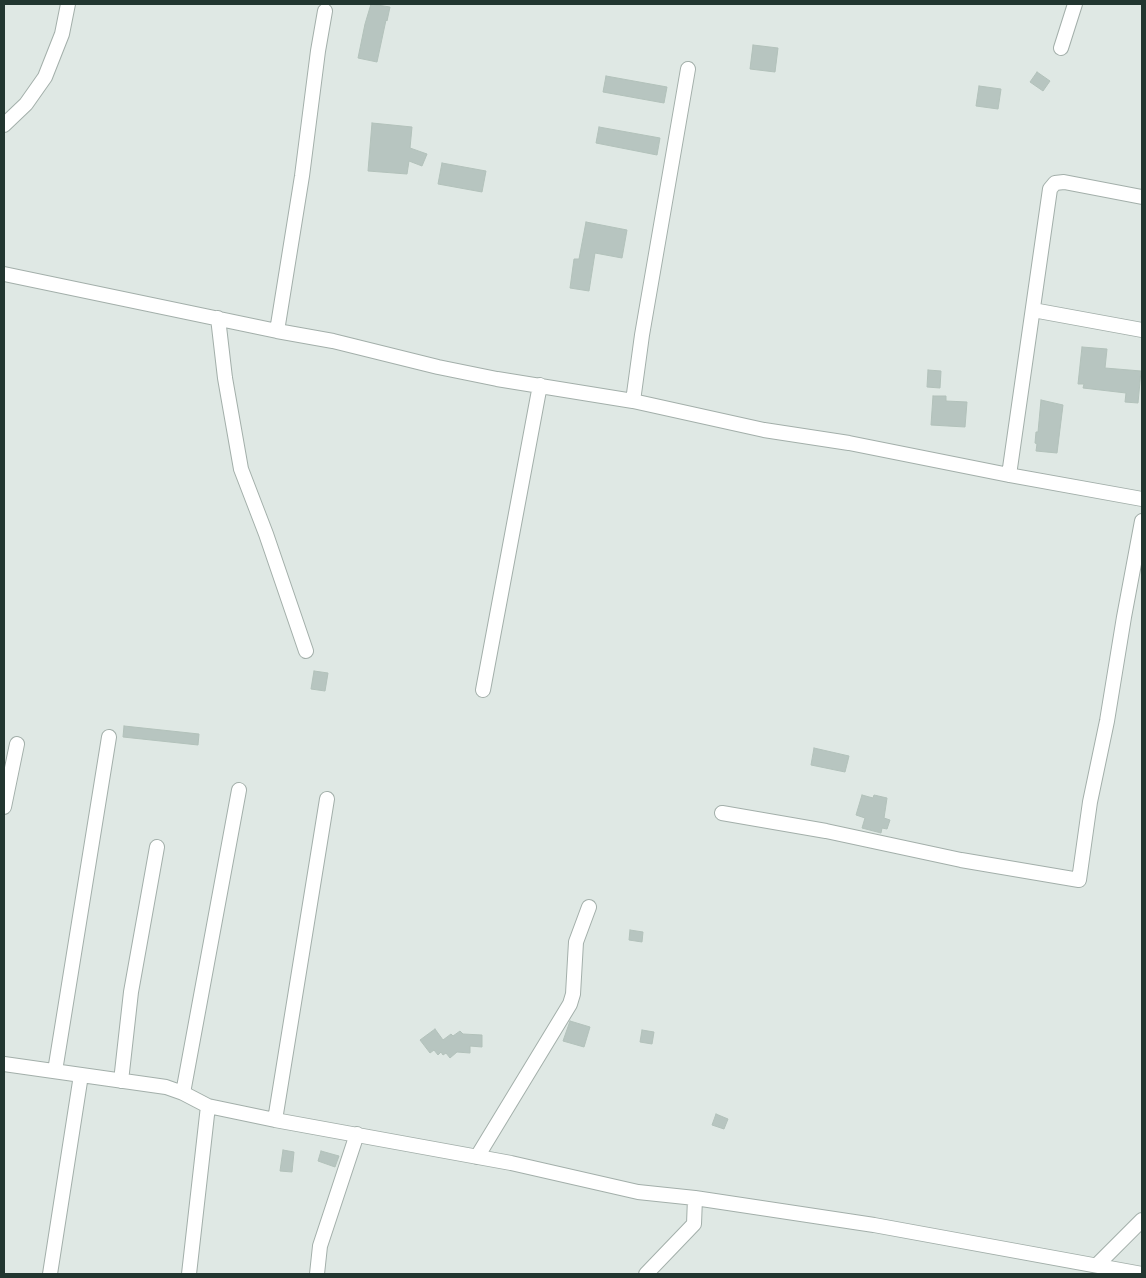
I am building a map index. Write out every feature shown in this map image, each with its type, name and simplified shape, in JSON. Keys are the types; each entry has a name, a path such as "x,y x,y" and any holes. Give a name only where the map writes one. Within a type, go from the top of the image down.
{"street":[{"path":"4,125 26,104 45,77 62,34 68,4"},
{"path":"1061,48 1075,4"},
{"path":"277,331 302,176 325,11"},
{"path":"633,401 642,335 688,69"},
{"path":"1009,475 1050,188 1055,182 1064,182 1142,197"},
{"path":"4,274 333,341 438,367 633,401 764,430 849,443 1142,499"},
{"path":"1033,310 1142,330"},
{"path":"218,318 225,378 241,469 266,534 306,651"},
{"path":"483,690 540,385"},
{"path":"722,813 826,831 961,860 1079,880 1090,802 1142,521"},
{"path":"55,1071 108,737"},
{"path":"4,807 17,744"},
{"path":"183,1093 239,790"},
{"path":"275,1120 327,799"},
{"path":"121,1081 131,992 157,847"},
{"path":"478,1157 570,1004 576,942 589,907"},
{"path":"4,1064 166,1087 183,1093 208,1106 511,1163 638,1192 695,1198 874,1225 1142,1274"},
{"path":"50,1274 81,1075"},
{"path":"188,1274 208,1106"},
{"path":"317,1274 320,1246 357,1134"},
{"path":"646,1274 694,1224 695,1198"},
{"path":"1097,1265 1142,1220"}],"building":[{"path":"371,4 390,7 377,62 358,58"},
{"path":"753,45 778,48 775,72 750,69"},
{"path":"1037,72 1050,81 1043,91 1030,82"},
{"path":"606,76 667,87 664,103 603,92"},
{"path":"979,86 1001,89 998,109 976,106"},
{"path":"372,123 412,127 410,148 427,154 422,166 409,161 407,174 368,171"},
{"path":"599,127 660,138 657,155 596,143"},
{"path":"442,163 486,171 482,192 438,184"},
{"path":"586,222 627,230 622,258 595,253 589,291 570,288 574,259 579,259"},
{"path":"1082,347 1107,349 1105,368 1141,371 1138,403 1125,402 1126,393 1083,388 1084,384 1078,384"},
{"path":"928,370 941,371 940,388 927,387"},
{"path":"933,396 946,396 946,401 967,402 965,427 931,425"},
{"path":"1041,400 1063,405 1057,453 1036,451 1036,432 1038,432"},
{"path":"314,671 328,673 325,691 311,689"},
{"path":"124,726 199,734 198,745 123,737"},
{"path":"814,748 849,756 845,772 811,765"},
{"path":"862,795 873,798 874,795 887,798 884,818 890,820 887,829 882,828 881,833 862,828 865,818 856,815"},
{"path":"630,930 643,932 642,942 629,940"},
{"path":"570,1021 590,1027 584,1047 563,1041"},
{"path":"435,1029 443,1040 451,1034 453,1036 460,1031 463,1034 482,1035 482,1047 470,1046 470,1053 457,1052 450,1058 446,1053 443,1055 441,1052 438,1055 434,1050 430,1053 420,1040"},
{"path":"642,1030 654,1032 652,1044 640,1042"},
{"path":"716,1114 728,1119 724,1129 712,1125"},
{"path":"283,1150 294,1152 292,1172 280,1171"},
{"path":"321,1151 339,1156 335,1167 318,1161"}]}
